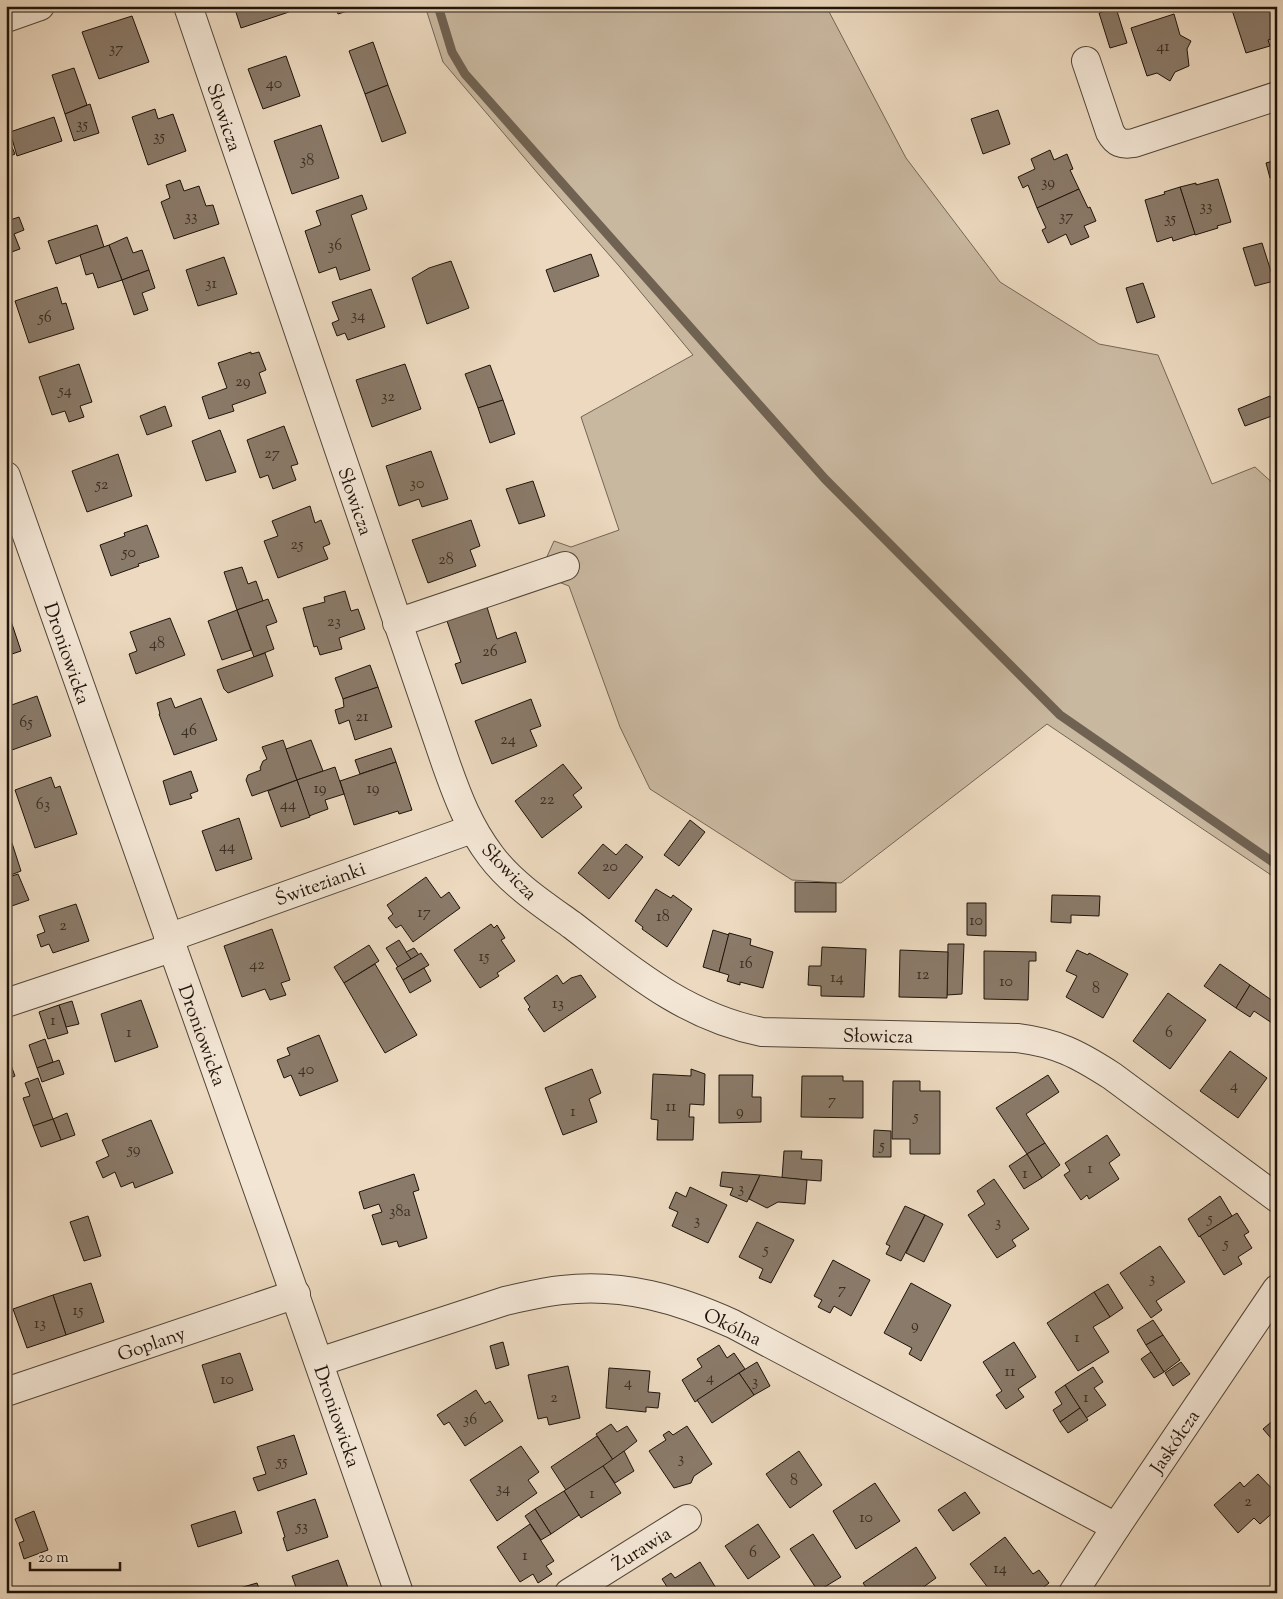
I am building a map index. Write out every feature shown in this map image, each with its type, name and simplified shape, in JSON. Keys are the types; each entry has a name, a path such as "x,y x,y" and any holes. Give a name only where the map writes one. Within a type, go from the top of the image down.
{"street":[{"path":"6,18 40,6"},
{"name":"Słowicza","path":"188,6 455,789 472,829 492,857 516,882 645,981 695,1010 740,1028 762,1032 1017,1038 1058,1046 1093,1063 1112,1076 1277,1198"},
{"path":"1086,61 1110,132 1115,141 1125,145 1277,96"},
{"name":"Droniowicka","path":"7,479 296,1294 399,1593"},
{"path":"397,623 565,566"},
{"name":"Świtezianki","path":"6,1003 472,829"},
{"name":"Okólna","path":"319,1362 505,1301 533,1294 590,1289 652,1294 681,1303 733,1324 1116,1527"},
{"name":"Jaskółcza","path":"1073,1593 1277,1289"},
{"name":"Goplany","path":"6,1392 296,1294"},
{"name":"Żurawia","path":"569,1593 687,1519"}],"shaded area":[{"path":"425,6 826,6 906,158 1000,282 1099,344 1158,355 1212,484 1255,467 1277,487 1277,879 1047,724 841,883 792,880 650,789 620,727 569,586 551,579 545,561 554,541 571,547 619,530 581,417 693,355 443,62"}],"building":[{"path":"234,6 287,6 289,12 241,28"},
{"path":"335,6 360,6 360,7 338,14"},
{"path":"1243,6 1271,6 1277,24 1277,37 1268,40 1270,46 1246,53 1232,10"},
{"path":"1271,6 1277,6 1277,24"},
{"path":"1116,8 1127,43 1110,48 1099,13"},
{"path":"1174,14 1180,35 1191,41 1187,49 1189,66 1175,72 1170,81 1157,73 1147,76 1131,28"},
{"path":"132,16 149,62 99,79 82,32"},
{"path":"373,42 388,85 365,94 349,51"},
{"path":"286,56 300,96 263,109 248,69"},
{"path":"74,68 87,105 65,114 52,75"},
{"path":"388,85 406,133 382,142 365,94"},
{"path":"90,104 99,133 74,141 65,114"},
{"path":"155,109 158,119 173,114 186,151 148,165 132,117"},
{"path":"998,110 1010,144 983,154 971,119"},
{"path":"54,117 62,141 17,156 10,132"},
{"path":"321,125 339,178 292,194 274,141"},
{"path":"8,138 15,154 6,158 6,139"},
{"path":"1050,150 1054,160 1067,154 1073,169 1070,170 1079,189 1037,208 1028,185 1023,188 1018,177 1035,169 1031,159"},
{"path":"1277,160 1277,177 1270,178 1266,163"},
{"path":"1218,179 1231,222 1195,235 1180,187"},
{"path":"180,180 184,191 199,186 206,206 213,205 219,224 174,239 161,202 170,198 166,185"},
{"path":"1180,187 1195,234 1173,241 1172,237 1157,242 1145,200"},
{"path":"1079,189 1096,221 1084,226 1089,237 1071,245 1066,234 1048,243 1042,230 1046,228 1037,208"},
{"path":"362,195 367,209 351,215 370,270 340,280 336,267 319,273 305,231 321,225 316,211"},
{"path":"6,210 10,220 19,217 24,230 14,234 20,249 6,254"},
{"path":"97,225 104,247 56,264 48,241"},
{"path":"1277,232 1277,249 1272,234"},
{"path":"127,237 133,253 142,250 149,270 122,280 109,245"},
{"path":"1262,243 1274,281 1255,286 1243,248"},
{"path":"109,245 122,280 98,288 93,273 86,275 80,255"},
{"path":"591,254 599,276 554,292 546,270"},
{"path":"224,257 237,294 198,306 186,270"},
{"path":"451,261 469,308 427,324 412,278 429,268"},
{"path":"149,270 155,288 142,293 148,310 134,315 122,280"},
{"path":"1143,283 1155,317 1137,323 1126,288"},
{"path":"57,287 62,304 66,303 74,329 29,343 15,301"},
{"path":"371,289 385,327 348,340 345,333 337,336 332,323 339,320 332,302"},
{"path":"251,352 251,354 259,352 266,370 259,373 266,393 232,405 234,411 209,419 202,397 227,388 218,363"},
{"path":"79,364 92,402 80,406 84,417 69,422 65,411 52,415 39,377"},
{"path":"405,364 421,409 372,427 356,380"},
{"path":"490,365 503,400 478,408 465,374"},
{"path":"1270,396 1277,414 1245,426 1238,409"},
{"path":"503,400 515,434 490,443 478,408"},
{"path":"165,406 172,426 147,435 140,416"},
{"path":"284,426 298,464 291,466 296,480 273,489 268,475 260,478 247,440"},
{"path":"220,430 236,472 206,481 192,441"},
{"path":"431,451 448,499 422,507 419,499 399,506 386,466"},
{"path":"118,454 132,496 87,512 72,471"},
{"path":"533,481 545,516 519,524 506,489"},
{"path":"310,506 315,523 321,520 330,544 323,547 328,559 278,578 264,541 278,536 272,521"},
{"path":"471,520 480,546 470,550 476,566 428,583 412,540"},
{"path":"147,525 159,557 111,576 100,545 125,536 124,533"},
{"path":"242,567 248,584 256,581 263,601 237,610 224,572"},
{"path":"345,591 351,611 358,609 365,629 339,638 342,649 320,655 317,646 314,647 303,608 325,602 324,597"},
{"path":"268,599 277,622 266,626 274,649 254,657 237,610"},
{"path":"486,604 497,639 516,632 526,662 462,684 455,664 461,662 446,618"},
{"path":"237,610 251,650 222,660 208,621"},
{"path":"6,612 8,612 21,651 6,656"},
{"path":"170,618 185,655 136,674 129,654 137,651 130,632"},
{"path":"265,653 273,676 228,693 224,689 217,670"},
{"path":"370,665 378,687 343,699 335,678"},
{"path":"378,687 392,727 355,740 349,720 339,724 335,710 344,707 343,699"},
{"path":"37,696 51,736 12,750 6,734 6,707"},
{"path":"171,698 175,708 201,698 217,740 174,755 159,714 157,703"},
{"path":"531,699 541,726 530,730 537,746 492,764 475,721"},
{"path":"283,740 297,780 252,796 246,780 248,775 261,770 263,761 267,759 262,747"},
{"path":"311,740 323,771 297,780 286,749"},
{"path":"391,748 396,762 360,774 355,760"},
{"path":"396,762 412,810 399,814 398,811 354,825 340,781"},
{"path":"563,764 582,788 573,795 582,807 542,838 515,801"},
{"path":"335,767 344,794 325,800 328,809 309,816 297,780"},
{"path":"191,771 198,791 190,794 192,798 170,805 163,781"},
{"path":"51,777 55,788 60,786 77,834 35,848 15,790"},
{"path":"297,780 310,817 281,827 268,791"},
{"path":"239,818 252,859 216,871 202,831"},
{"path":"690,820 705,832 679,866 664,855"},
{"path":"12,843 21,871 6,877 6,845"},
{"path":"603,844 616,855 626,844 643,857 609,899 578,873"},
{"path":"18,874 29,900 6,908 6,878"},
{"path":"426,877 441,898 449,892 460,908 413,942 401,925 396,928 388,918 393,914 387,905"},
{"path":"795,882 836,883 836,912 795,912"},
{"path":"656,889 671,898 673,895 692,909 667,947 642,929 643,927 635,921"},
{"path":"1052,895 1100,896 1099,916 1071,915 1071,923 1051,922"},
{"path":"967,903 986,903 986,936 967,935"},
{"path":"76,904 89,941 53,953 49,944 41,947 37,935 45,932 39,916"},
{"path":"491,924 494,928 497,925 505,938 501,940 515,961 497,973 499,976 480,988 454,950"},
{"path":"272,929 290,980 281,983 286,995 270,1000 265,989 242,997 224,946"},
{"path":"713,930 729,935 719,972 703,967"},
{"path":"729,933 751,939 750,945 773,952 763,988 727,981 729,975 719,972"},
{"path":"399,940 411,959 398,967 386,948"},
{"path":"948,944 964,944 962,994 947,995"},
{"path":"369,945 379,961 344,983 334,967"},
{"path":"822,947 866,949 864,997 821,996 821,986 808,985 809,966 821,966"},
{"path":"414,948 419,955 411,959 406,952"},
{"path":"900,950 948,952 947,998 899,997"},
{"path":"1077,950 1088,955 1089,953 1128,974 1103,1018 1066,997 1077,976 1066,971"},
{"path":"984,951 1036,952 1036,961 1029,961 1028,1000 984,999"},
{"path":"421,953 429,965 403,980 396,968"},
{"path":"375,964 417,1035 385,1053 344,983"},
{"path":"1220,964 1250,985 1236,1008 1204,986"},
{"path":"424,968 431,981 410,993 403,980"},
{"path":"557,975 563,984 571,978 581,975 596,997 544,1032 528,1009 530,1007 524,998"},
{"path":"1250,985 1277,1004 1277,1022 1275,1025 1254,1011 1250,1017 1236,1008"},
{"path":"1168,993 1206,1020 1170,1069 1133,1041"},
{"path":"141,1000 158,1047 115,1062 101,1014"},
{"path":"72,1001 79,1024 66,1027 59,1005"},
{"path":"59,1005 68,1033 48,1039 39,1012"},
{"path":"319,1035 338,1081 300,1096 291,1075 284,1078 277,1060 290,1055 287,1048"},
{"path":"45,1039 53,1062 37,1068 29,1045"},
{"path":"1230,1051 1267,1078 1238,1118 1200,1091"},
{"path":"9,1060 15,1076 6,1080 6,1061"},
{"path":"59,1060 64,1074 42,1082 37,1068"},
{"path":"592,1069 601,1093 589,1099 597,1122 563,1135 545,1088"},
{"path":"691,1069 705,1074 704,1105 690,1104 689,1117 694,1117 693,1140 657,1140 658,1120 651,1119 653,1074 691,1076"},
{"path":"719,1075 753,1075 752,1097 761,1097 761,1122 719,1123"},
{"path":"1048,1075 1059,1092 1026,1114 1045,1143 1027,1154 996,1108"},
{"path":"802,1076 843,1076 843,1081 863,1081 863,1118 801,1117"},
{"path":"38,1078 53,1119 33,1126 23,1098 30,1096 25,1083"},
{"path":"893,1081 920,1081 920,1091 940,1091 940,1154 910,1154 910,1139 892,1139"},
{"path":"67,1113 75,1135 61,1140 53,1119"},
{"path":"53,1119 61,1140 41,1147 33,1126"},
{"path":"151,1120 173,1173 135,1188 133,1182 121,1187 115,1172 103,1178 96,1162 109,1156 102,1140"},
{"path":"874,1130 891,1131 891,1157 873,1157"},
{"path":"1107,1135 1120,1155 1109,1163 1119,1179 1089,1199 1087,1195 1081,1200 1064,1175 1070,1171 1065,1163"},
{"path":"1045,1143 1060,1165 1042,1178 1027,1154"},
{"path":"784,1151 802,1151 801,1159 822,1160 821,1181 782,1178"},
{"path":"1027,1154 1042,1178 1024,1189 1009,1166"},
{"path":"722,1172 760,1175 747,1202 730,1195 733,1188 720,1186"},
{"path":"414,1174 419,1190 413,1192 427,1238 399,1247 397,1241 382,1245 372,1215 382,1212 379,1204 364,1209 359,1192"},
{"path":"760,1175 807,1180 805,1204 778,1202 767,1208 749,1199"},
{"path":"994,1179 1029,1229 1012,1240 1016,1246 997,1258 968,1215 985,1204 977,1191"},
{"path":"690,1187 727,1205 708,1243 672,1226 678,1212 669,1208 676,1192 686,1197"},
{"path":"1220,1196 1232,1216 1199,1237 1188,1219"},
{"path":"905,1206 925,1215 901,1261 886,1254 890,1246 886,1244"},
{"path":"1237,1213 1249,1232 1244,1235 1252,1248 1238,1257 1242,1264 1224,1275 1200,1236"},
{"path":"925,1215 943,1224 924,1262 906,1253"},
{"path":"88,1216 101,1256 84,1261 70,1222"},
{"path":"757,1222 794,1240 771,1283 759,1278 763,1269 739,1257"},
{"path":"1160,1246 1185,1282 1156,1301 1162,1310 1151,1318 1120,1273"},
{"path":"833,1260 870,1280 851,1316 834,1306 830,1313 818,1307 822,1300 814,1296"},
{"path":"91,1283 104,1322 66,1335 53,1295"},
{"path":"911,1283 951,1305 921,1361 909,1354 912,1348 884,1333"},
{"path":"1108,1284 1123,1308 1110,1317 1094,1292"},
{"path":"1094,1292 1110,1317 1093,1327 1109,1352 1078,1371 1047,1323"},
{"path":"53,1295 66,1335 27,1348 13,1309"},
{"path":"1153,1320 1163,1335 1146,1345 1137,1330"},
{"path":"1163,1335 1180,1360 1164,1372 1146,1345"},
{"path":"503,1342 509,1365 496,1369 490,1346"},
{"path":"1014,1342 1036,1377 1018,1389 1024,1397 1006,1409 996,1395 1002,1391 983,1362"},
{"path":"719,1345 727,1358 734,1353 745,1369 695,1402 682,1380 702,1367 697,1359"},
{"path":"1151,1352 1164,1372 1154,1378 1141,1359"},
{"path":"240,1353 253,1390 214,1403 202,1365"},
{"path":"757,1362 770,1386 754,1395 739,1373"},
{"path":"1181,1362 1190,1374 1173,1386 1165,1373"},
{"path":"568,1366 580,1418 549,1425 547,1417 538,1419 528,1375"},
{"path":"1093,1367 1103,1382 1094,1388 1106,1405 1086,1418 1065,1385"},
{"path":"609,1368 650,1371 648,1392 660,1393 658,1408 646,1407 646,1412 606,1408"},
{"path":"739,1373 754,1395 712,1423 697,1400"},
{"path":"1065,1385 1080,1408 1060,1422 1053,1410 1062,1404 1055,1392"},
{"path":"476,1390 485,1404 490,1401 503,1421 465,1446 449,1422 444,1425 437,1415"},
{"path":"1080,1408 1088,1420 1068,1433 1060,1422"},
{"path":"1277,1417 1277,1445 1263,1429"},
{"path":"611,1424 617,1432 627,1426 637,1441 613,1460 596,1434"},
{"path":"687,1426 712,1464 694,1476 691,1483 674,1488 649,1451 666,1440 663,1435 669,1431 673,1435"},
{"path":"294,1435 307,1474 258,1491 253,1478 266,1474 257,1447"},
{"path":"597,1436 613,1460 566,1490 551,1467"},
{"path":"521,1446 539,1472 528,1480 537,1493 497,1521 470,1480"},
{"path":"624,1451 634,1471 615,1483 603,1466"},
{"path":"799,1451 822,1485 790,1508 766,1474"},
{"path":"603,1466 621,1493 581,1518 564,1491"},
{"path":"1258,1474 1277,1494 1277,1509 1260,1524 1254,1518 1238,1533 1214,1505 1240,1482 1244,1487"},
{"path":"875,1483 900,1521 856,1549 833,1511"},
{"path":"564,1491 579,1515 551,1534 535,1509"},
{"path":"965,1492 980,1513 953,1531 938,1510"},
{"path":"315,1499 328,1537 287,1551 283,1538 285,1537 277,1512"},
{"path":"535,1509 551,1534 541,1540 525,1516"},
{"path":"34,1511 48,1550 24,1559 19,1543 24,1541 15,1519"},
{"path":"235,1511 242,1533 198,1547 191,1525"},
{"path":"530,1524 554,1561 546,1566 552,1574 538,1583 533,1574 520,1582 497,1547"},
{"path":"758,1524 780,1557 748,1579 725,1546"},
{"path":"813,1534 841,1577 818,1591 790,1549"},
{"path":"1005,1537 1033,1574 1039,1570 1049,1583 1036,1593 992,1593 970,1564"},
{"path":"916,1547 936,1578 915,1593 870,1593 863,1583"},
{"path":"338,1560 350,1593 298,1593 292,1576"},
{"path":"700,1562 719,1593 671,1593 662,1579 671,1573 675,1578"},
{"path":"257,1583 261,1593 237,1593 236,1589"}],"waterway":[{"path":"438,6 452,52 465,74 825,479 1060,715 1277,865"}]}
